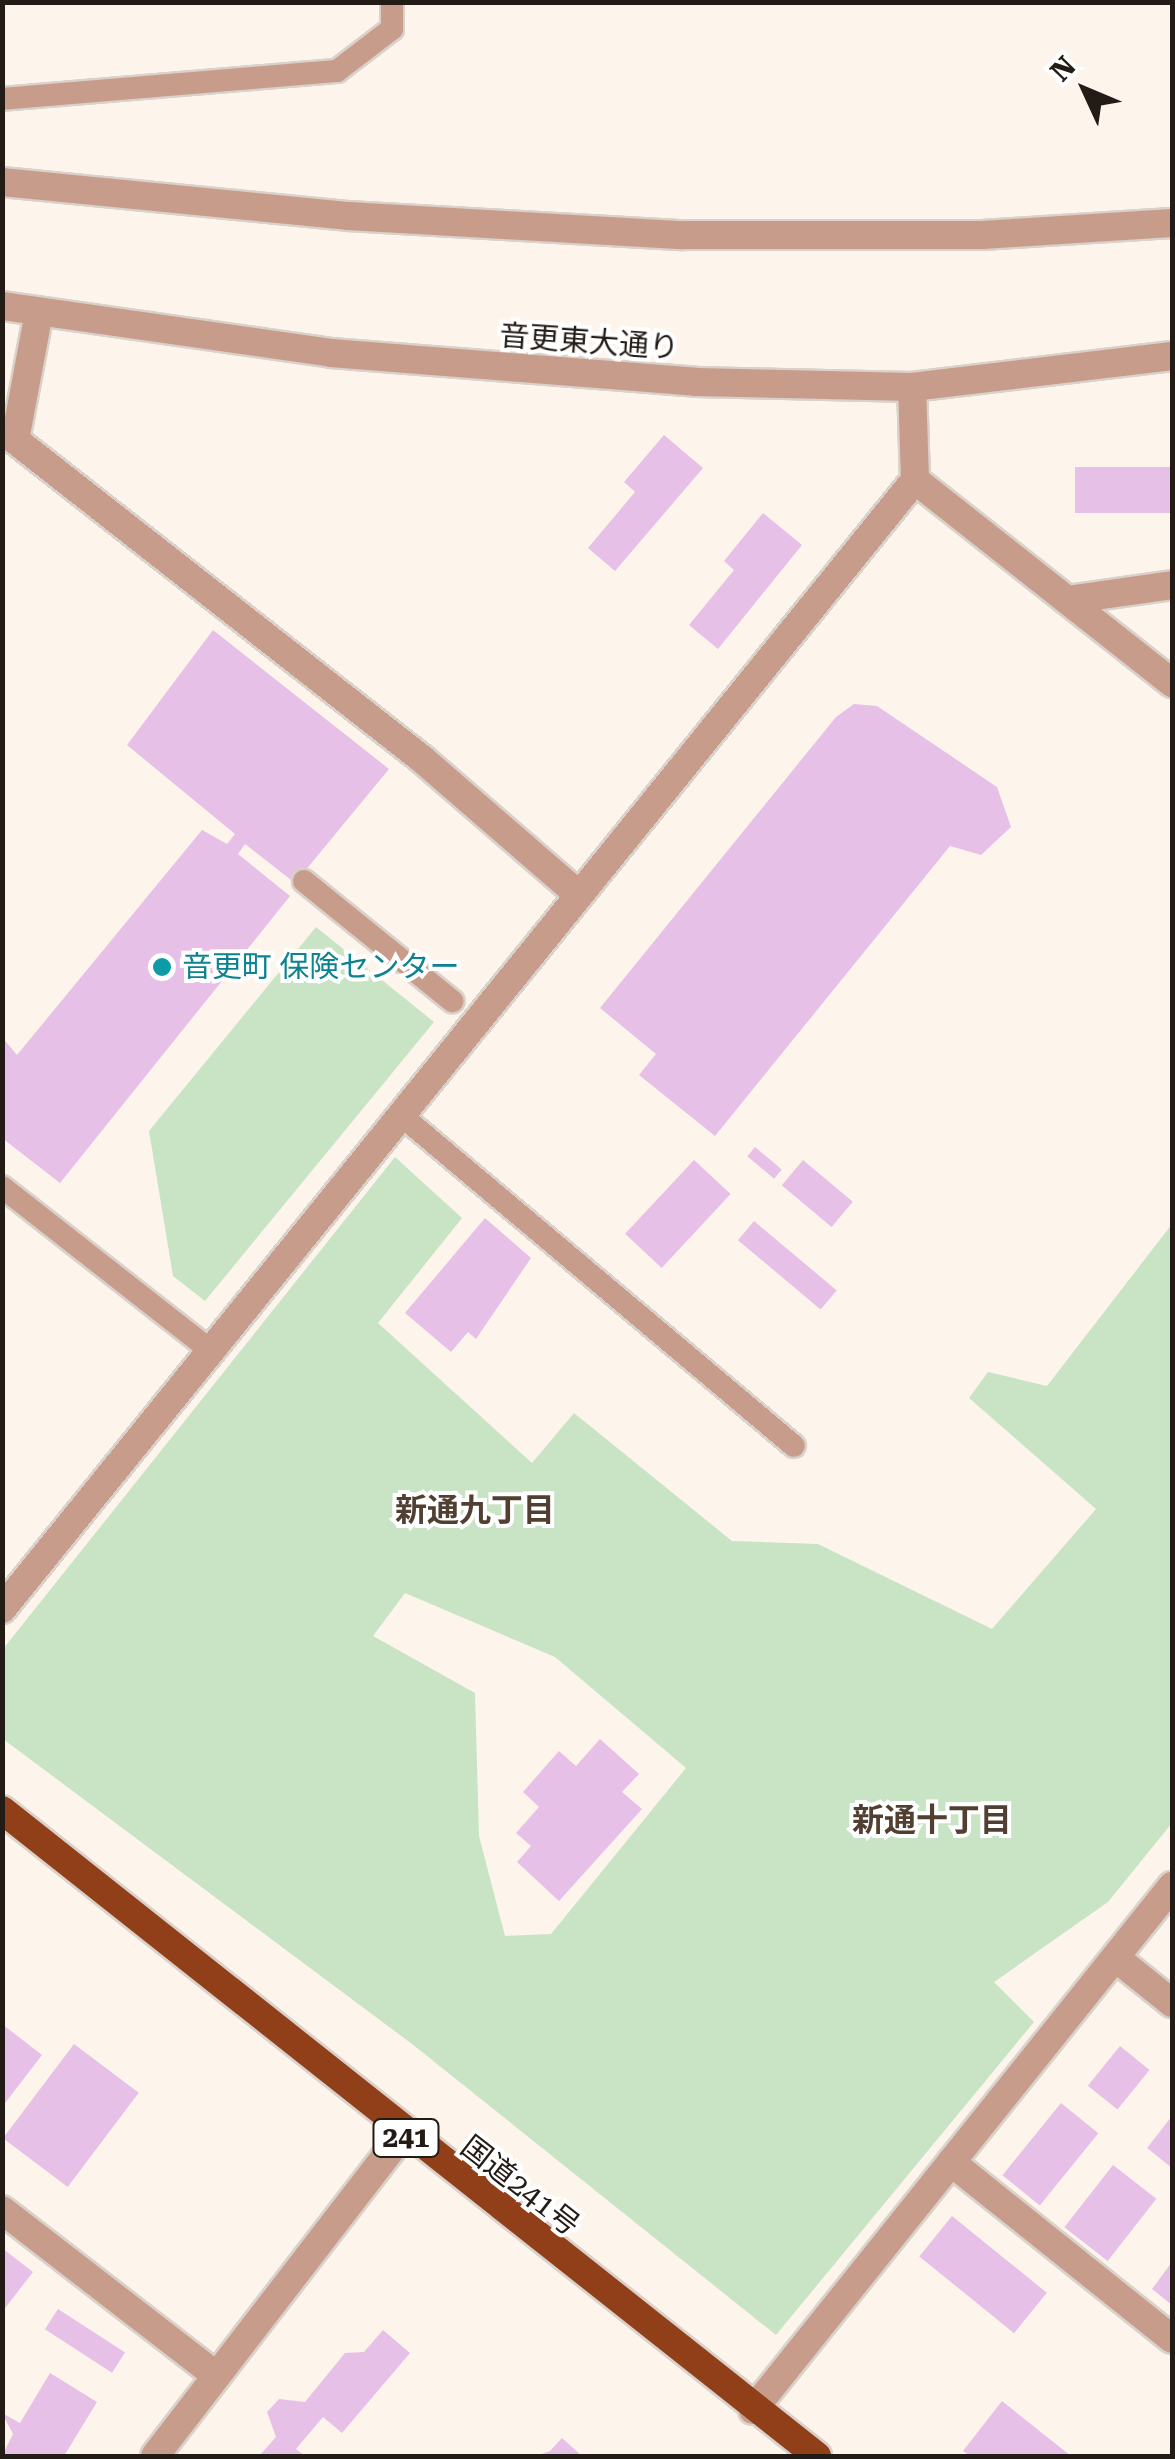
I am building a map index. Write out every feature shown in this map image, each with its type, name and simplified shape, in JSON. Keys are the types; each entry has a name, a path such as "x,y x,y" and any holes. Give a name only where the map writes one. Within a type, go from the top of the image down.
{"highway":[{"name":"国道241号","path":"2,1810 402,2134 817,2456"}],"street":[{"path":"2,182 348,216 682,234 982,235 1172,223"},
{"name":"音更東大通り","path":"2,306 531,373 912,387 1172,356"},
{"path":"40,312 15,440 422,759 579,896"},
{"path":"2,1610 916,480 912,387"},
{"path":"916,480 1172,683"},
{"path":"1067,600 1172,585"},
{"path":"753,2410 1172,1886"},
{"path":"1116,1958 1172,2003"},
{"path":"155,2456 213,2374 402,2134"},
{"path":"952,2162 1172,2339"},
{"path":"2,2210 213,2374"}],"lane":[{"path":"2,100 337,71 392,29 392,2"},
{"path":"304,882 452,1001"},
{"path":"402,1116 794,1446"},
{"path":"2,1187 211,1352"}],"green space":[{"path":"316,927 434,1022 205,1301 173,1276 149,1131"},
{"path":"395,1157 462,1218 378,1323 532,1463 574,1413 732,1541 818,1544 992,1629 1096,1509 969,1398 988,1372 1047,1386 1172,1224 1172,1823 1108,1902 994,1982 1034,2022 776,2335 412,2044 3,1739 3,1649","holes":["405,1593 555,1657 686,1768 551,1934 505,1936 479,1836 475,1693 373,1636"]}],"building":[{"path":"664,435 703,468 615,571 588,548 635,492 624,482"},
{"path":"1075,467 1172,467 1172,513 1075,513"},
{"path":"763,513 802,545 718,649 689,625 734,570 724,561"},
{"name":"音更町 保険センター","path":"213,630 389,769 295,883 245,844 238,854 290,896 60,1183 2,1138 2,1037 17,1055 202,830 227,844 235,834 127,745"},
{"path":"854,704 877,706 997,787 1011,827 981,855 950,846 715,1136 639,1075 656,1054 600,1008 836,717"},
{"path":"755,1147 782,1169 774,1179 747,1156"},
{"path":"694,1160 731,1194 662,1268 625,1234"},
{"path":"803,1160 853,1202 832,1227 782,1185"},
{"path":"485,1218 531,1258 476,1339 468,1332 451,1352 405,1313"},
{"path":"754,1221 837,1290 821,1310 738,1240"},
{"path":"600,1739 639,1774 622,1792 642,1809 559,1901 517,1862 531,1846 516,1833 539,1807 523,1792 559,1751 576,1766"},
{"path":"2,2024 42,2055 2,2107"},
{"path":"74,2044 139,2093 68,2187 3,2138"},
{"path":"1120,2046 1150,2070 1117,2110 1088,2086"},
{"path":"1061,2103 1098,2133 1040,2205 1002,2175"},
{"path":"1172,2116 1172,2168 1147,2148"},
{"path":"1113,2165 1156,2199 1108,2261 1064,2227"},
{"path":"952,2216 1047,2293 1014,2333 919,2256"},
{"path":"2,2248 33,2272 2,2312"},
{"path":"1172,2262 1172,2305 1152,2289"},
{"path":"58,2309 125,2353 112,2373 45,2329"},
{"path":"383,2330 410,2353 342,2433 323,2417 296,2449 305,2456 259,2456 276,2437 267,2412 279,2399 305,2402 345,2353 364,2352"},
{"path":"50,2373 97,2402 64,2456 2,2456 13,2434 2,2413 20,2423"},
{"path":"1002,2401 1071,2456 970,2456 963,2451"},
{"path":"562,2438 582,2456 536,2456 550,2451"}],"place":[{"name":"音更町 保険センター","path":"162,967"}],"district":[{"name":"新通九丁目","path":"475,1510"},
{"name":"新通十丁目","path":"932,1820"}]}
